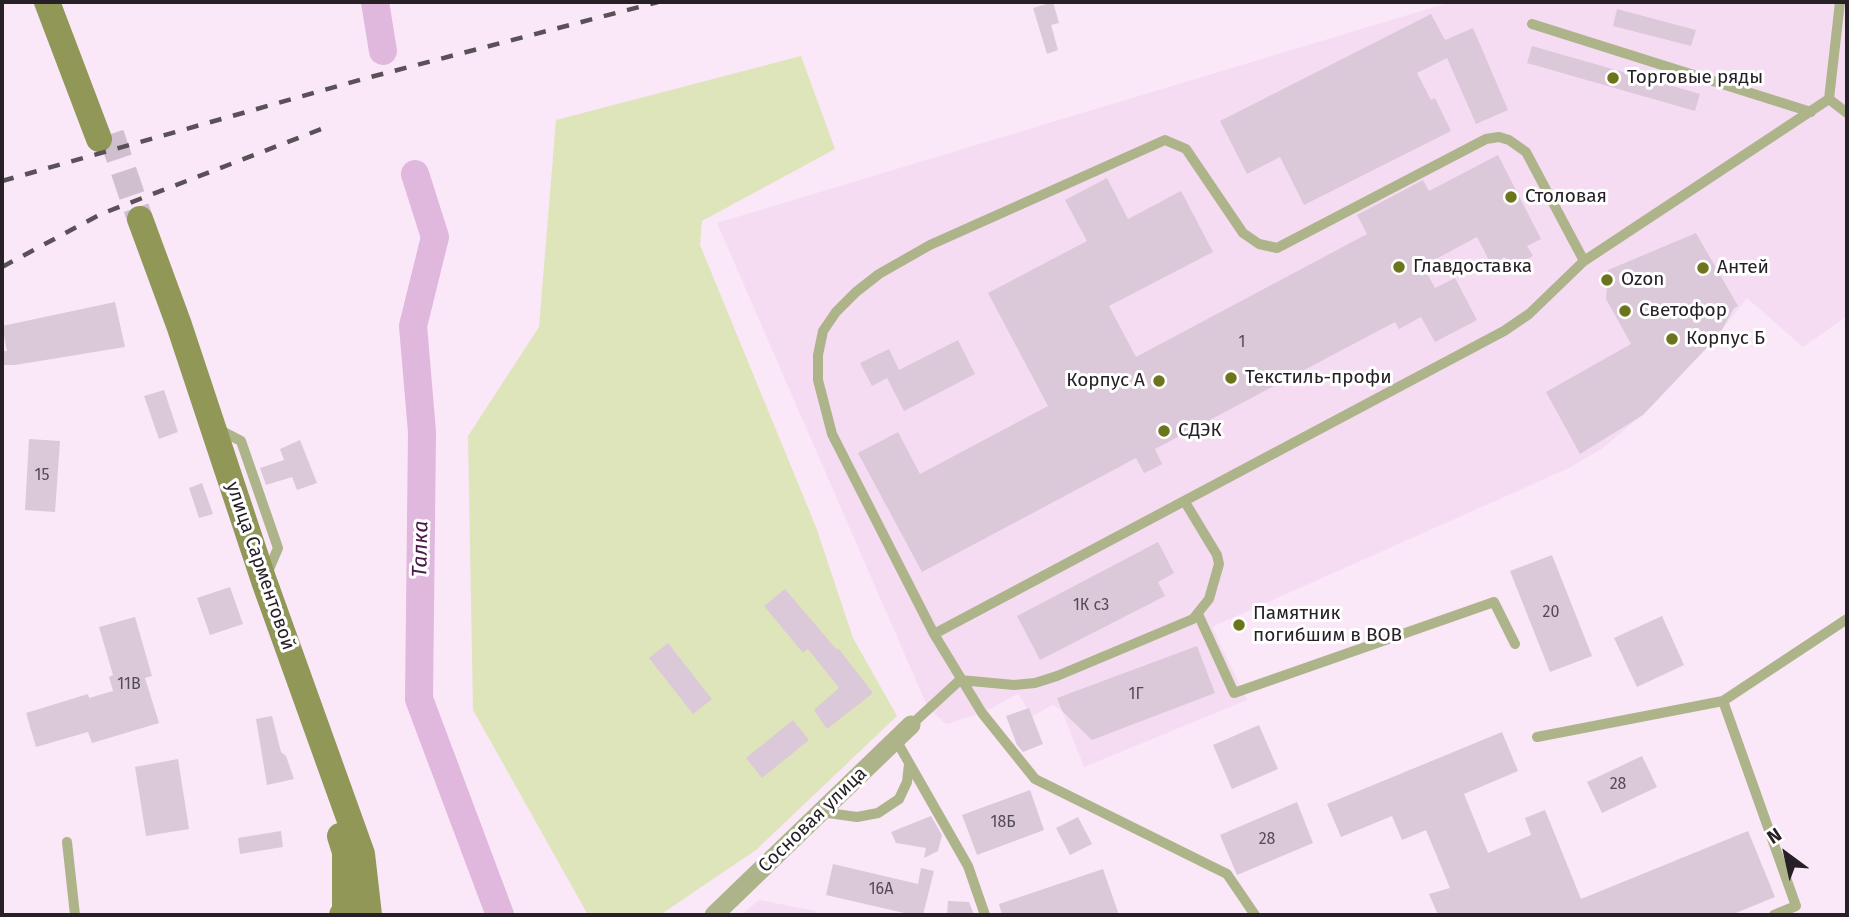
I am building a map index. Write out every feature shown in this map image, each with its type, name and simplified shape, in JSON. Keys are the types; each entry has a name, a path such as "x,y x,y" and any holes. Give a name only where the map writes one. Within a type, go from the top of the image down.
{"main road":[{"path":"47,2 105,137 61,2"},
{"name":"улица Сарментовой","path":"134,221 345,852 345,910 342,915"},
{"name":"улица Сарментовой","path":"171,329 212,425 264,581 362,854 369,915"}],"street":[{"name":"Сосновая улица","path":"718,914 911,725"}],"lane":[{"path":"934,634 1504,331 1529,314 1584,261 1829,99 1840,2"},
{"path":"1532,24 1811,111"},
{"path":"1829,99 1847,113"},
{"path":"1255,915 1227,874 1035,779 982,713 934,634 832,434 818,380 818,355 823,331 836,312 856,292 879,274 930,245 1165,140 1186,149 1243,233 1259,244 1277,248 1486,139 1499,137 1509,140 1526,152 1584,261"},
{"path":"911,725 960,680 1014,685 1035,683 1193,619 1214,589 1219,564 1217,555 1185,502"},
{"path":"1198,614 1234,692 1494,602 1515,644"},
{"path":"1537,737 1723,701 1847,620"},
{"path":"1723,701 1797,906 1773,915"},
{"path":"896,740 968,866 985,915"},
{"path":"821,812 857,817 878,813 899,799 907,782 909,764"},
{"path":"67,842 75,915"}],"shaded area":[{"name":"Текстиль-профи","path":"1451,2 1847,2 1847,316 1803,347 1747,298 1716,337 1650,408 1603,448 1569,468 1212,627 1247,700 1084,767 1062,711 1053,705 1032,716 1018,694 982,713 946,724 928,708 717,223"},
{"path":"759,900 816,911 815,915 741,915"}],"green space":[{"path":"801,56 835,149 702,221 700,245 816,527 853,638 897,716 756,850 660,915 588,915 473,710 468,436 539,327 556,120"}],"building":[{"path":"1053,2 1059,23 1051,25 1058,50 1047,54 1033,8"},
{"name":"Торговые ряды","path":"1617,9 1696,30 1691,46 1613,26"},
{"path":"1431,14 1445,40 1473,28 1508,110 1476,124 1447,58 1417,73 1431,100 1435,98 1451,131 1304,205 1280,157 1247,174 1220,121"},
{"name":"Торговые ряды","path":"1532,46 1700,94 1695,111 1527,63"},
{"name":"Корпус А","path":"1498,155 1541,239 1527,246 1533,256 1511,268 1505,257 1491,264 1477,237 1423,266 1435,288 1455,278 1477,320 1435,342 1421,317 1399,329 1395,322 1155,449 1162,464 1155,468 1144,473 1136,458 922,572 858,453 898,432 920,474 1048,406 988,293 1087,241 1065,200 1107,178 1128,219 1181,191 1213,252 1109,306 1136,357 1367,234 1357,215 1423,180 1429,191"},
{"name":"Корпус Б","path":"1696,233 1738,306 1734,308 1719,335 1643,415 1580,454 1546,392 1631,344 1606,299 1608,270"},
{"path":"115,302 125,347 2,365 2,351 7,351 2,326"},
{"path":"958,340 975,374 904,411 887,378 872,386 860,363 889,349 899,370"},
{"path":"164,390 178,432 159,439 144,396"},
{"path":"29,439 60,441 55,512 25,510"},
{"path":"300,440 317,483 297,490 292,477 266,485 260,468 284,460 280,449"},
{"path":"202,483 213,514 199,518 189,488"},
{"path":"1158,542 1174,573 1158,582 1165,596 1040,660 1017,616"},
{"path":"1552,555 1592,656 1550,672 1510,571"},
{"path":"230,587 243,624 210,635 197,598"},
{"path":"785,589 837,650 838,648 873,693 827,729 814,710 839,688 808,649 803,653 764,606"},
{"path":"1662,616 1684,665 1637,687 1614,638"},
{"path":"135,617 152,676 145,678 159,723 92,743 88,732 36,747 26,713 88,694 89,698 113,691 109,677 113,675 99,627"},
{"path":"668,643 712,699 693,714 649,658"},
{"path":"1197,646 1215,693 1092,740 1062,711 1057,698"},
{"path":"1029,708 1043,744 1023,752 1017,745 1006,716"},
{"path":"272,716 281,752 286,756 294,779 267,785 256,719"},
{"path":"793,720 809,740 762,778 746,758"},
{"path":"1259,725 1278,769 1232,789 1213,745"},
{"path":"1502,732 1518,771 1464,794 1488,853 1531,835 1525,818 1545,810 1581,899 1748,831 1775,897 1731,915 1438,915 1429,894 1450,888 1426,830 1402,840 1392,816 1341,837 1327,804"},
{"path":"1642,756 1657,787 1602,813 1587,782"},
{"path":"178,759 189,829 146,836 135,767"},
{"path":"1030,790 1044,830 977,855 962,815"},
{"path":"1297,802 1313,843 1237,875 1220,835"},
{"path":"931,816 942,835 938,851 924,858 926,848 896,843 891,832"},
{"path":"1078,817 1092,844 1070,855 1056,828"},
{"path":"281,831 283,847 240,854 238,838"},
{"path":"833,864 918,884 921,868 934,871 923,915 826,895"},
{"path":"1103,869 1119,915 1002,915 999,904"},
{"path":"948,901 969,902 974,915 947,915"}],"waterway":[{"name":"Талка","path":"375,2 383,51"},
{"name":"Талка","path":"415,174 435,237 413,326 422,432 419,699 500,915"}],"tunnel":[{"path":"111,134 140,219"}],"railway":[{"path":"2,181 363,79 658,2"},
{"path":"2,267 101,214 324,128"}],"place":[{"name":"Торговые ряды","path":"1613,78"},
{"name":"Столовая","path":"1511,197"},
{"name":"Главдоставка","path":"1399,267"},
{"name":"Антей","path":"1703,268"},
{"name":"Ozon","path":"1607,280"},
{"name":"Светофор","path":"1625,311"},
{"name":"Корпус Б","path":"1672,339"},
{"name":"Текстиль-профи","path":"1231,378"},
{"name":"Корпус А","path":"1159,381"},
{"name":"СДЭК","path":"1164,431"},
{"name":"Памятник погибшим в ВОВ","path":"1239,625"}]}
